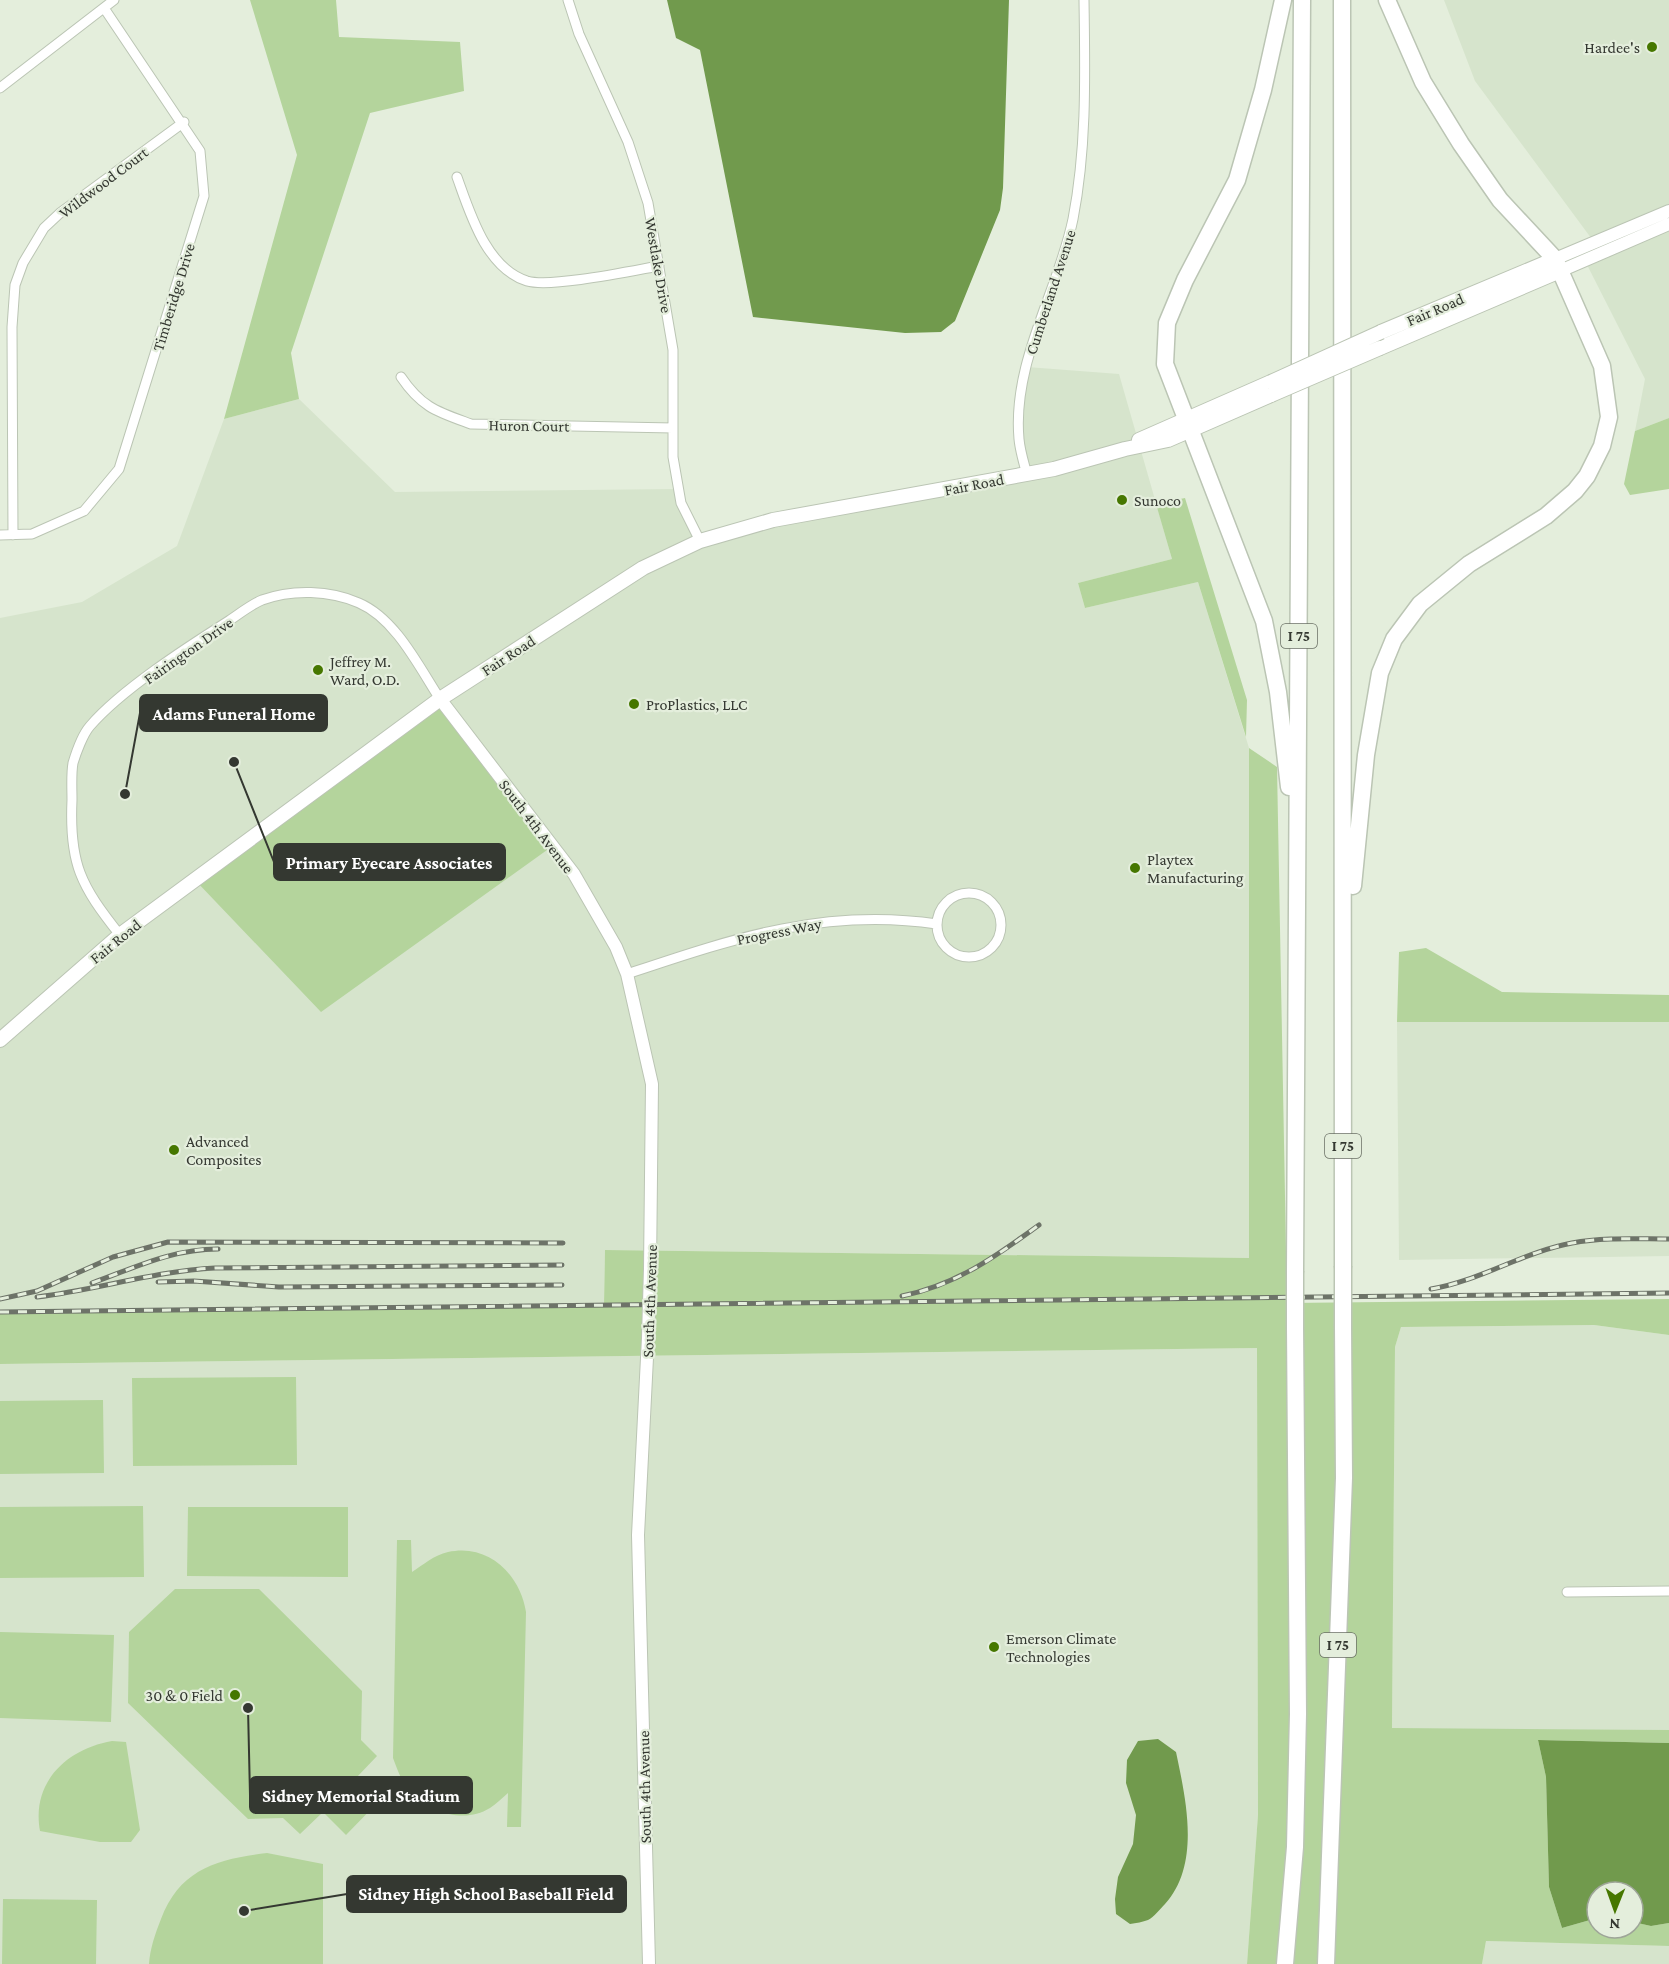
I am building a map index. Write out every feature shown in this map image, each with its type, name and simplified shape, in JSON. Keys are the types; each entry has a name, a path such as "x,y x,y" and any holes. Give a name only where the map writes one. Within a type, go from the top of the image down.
{"highway":[{"path":"1283,0 1263,90 1237,180 1185,280 1167,323 1165,364 1264,621 1278,692 1288,785 1297,985"},
{"name":"I 75","path":"1285,1964 1295,1847 1298,1725 1295,1271 1302,0"},
{"name":"I 75","path":"1326,1964 1344,1478 1342,0"},
{"path":"1343,1027 1351,903 1366,755 1380,673 1394,639 1420,604 1469,564 1546,516 1575,491 1587,476 1602,446 1609,417 1602,366 1557,265 1500,200 1461,144 1423,82 1387,0"}],"main road":[{"name":"Fair Road","path":"1271,388 1380,348 1557,265"},
{"name":"Fair Road","path":"0,1040 120,935 440,699 644,568 700,541 774,520 1027,474 1104,455 1190,425 1271,388 1381,332 1557,265"}],"street":[{"path":"0,88 114,0"},
{"name":"Westlake Drive","path":"568,0 579,34 628,142 648,203 673,350 673,457 681,503 700,541"},
{"name":"Cumberland Avenue","path":"1027,474 1019,439 1020,398 1032,344 1053,288 1073,219 1083,149 1084,0"},
{"name":"Timberidge Drive","path":"0,535 32,534 84,511 119,469 204,196 200,151 184,122 104,8"},
{"name":"Wildwood Court","path":"13,535 12,327 15,285 23,263 44,228 60,213 184,122"},
{"path":"457,177 473,222 493,255 511,273 528,281 548,283 659,266"},
{"name":"Fair Road","path":"1557,265 1669,211"},
{"name":"Fair Road","path":"1557,265 1669,224"},
{"name":"Huron Court","path":"401,377 417,399 442,414 471,424 673,428"},
{"name":"Fairington Drive","path":"120,935 92,900 77,869 70,835 73,764 88,728 96,720 111,706 198,641 261,600 303,592 345,598 362,604 378,615 396,634 440,699"},
{"name":"South 4th Avenue","path":"440,699 574,873 616,946 627,974 652,1084 648,1338 638,1535 649,1964"},
{"path":"967,892 988,899 995,906 1001,926 992,947 981,955 970,957 960,956 943,944 937,924 939,912 946,902 956,895 967,892"},
{"name":"Progress Way","path":"627,974 754,933 854,918 937,924"},
{"path":"1567,1592 1669,1591"}],"shaded area":[{"path":"250,0 336,0 339,37 460,42 464,91 370,113 291,353 299,399 224,419 297,155"},
{"path":"667,0 1009,0 1003,188 1000,210 955,321 941,332 905,333 753,317 700,50 676,38"},
{"path":"1444,0 1669,0 1669,418 1635,431 1645,379 1579,249 1594,242 1475,81"},
{"path":"1027,367 1119,374 1172,559 1078,583 1085,608 1198,582 1249,748 1249,1258 605,1250 604,1305 0,1312 0,618 82,602 177,546 224,419 299,399 395,492 679,489 700,541 1026,475 1019,439"},
{"path":"1669,418 1669,489 1630,495 1624,484 1635,431"},
{"path":"1185,498 1247,700 1246,737 1198,582 1085,608 1078,583 1172,559 1156,504"},
{"path":"440,699 554,845 321,1012 195,880"},
{"path":"1249,748 1277,767 1287,1303 1669,1299 1669,1335 1594,1325 1401,1327 1395,1347 1392,1728 1669,1730 1669,1743 1538,1740 1546,1777 1549,1887 1562,1928 1585,1921 1585,1940 1645,1940 1645,1925 1669,1923 1669,1946 1486,1941 1482,1964 1247,1964 1258,1815 1257,1348 0,1364 0,1312 604,1305 605,1250 1249,1258"},
{"path":"1426,948 1502,992 1669,995 1669,1022 1397,1022 1399,952"},
{"path":"1397,1022 1669,1022 1669,1256 1399,1260"},
{"path":"1594,1325 1669,1335 1669,1730 1392,1729 1395,1347 1401,1327"},
{"path":"1257,1348 1258,1815 1247,1964 0,1964 0,1364"},
{"path":"296,1377 297,1465 133,1466 132,1378"},
{"path":"103,1400 104,1473 0,1474 0,1401"},
{"path":"143,1506 144,1577 0,1578 0,1507"},
{"path":"188,1507 348,1507 348,1577 187,1576"},
{"path":"397,1540 411,1540 412,1572 433,1558 448,1552 463,1550 489,1557 509,1574 523,1598 526,1612 521,1827 507,1827 508,1793 480,1813 465,1816 449,1814 419,1802 412,1796 397,1770 393,1758"},
{"path":"175,1589 259,1589 362,1691 361,1740 377,1756 357,1777 380,1800 346,1835 323,1812 300,1834 283,1818 248,1819 128,1703 129,1632"},
{"path":"0,1632 114,1635 111,1722 0,1718"},
{"path":"1158,1739 1176,1752 1184,1790 1188,1831 1187,1851 1176,1888 1165,1904 1148,1920 1130,1924 1116,1914 1115,1899 1118,1877 1133,1844 1136,1815 1126,1783 1127,1760 1138,1741"},
{"path":"1538,1740 1669,1743 1669,1923 1645,1925 1645,1880 1585,1880 1585,1921 1562,1928 1549,1887 1546,1777"},
{"path":"112,1741 126,1742 140,1830 131,1842 100,1842 40,1831 41,1797 56,1771 80,1752"},
{"path":"267,1853 323,1864 323,1964 149,1964 150,1953 161,1919 179,1888 190,1878 216,1863"},
{"path":"3,1899 97,1900 96,1964 2,1964"},
{"path":"1486,1941 1669,1946 1669,1964 1482,1964"}],"railway":[{"path":"902,1296 940,1285 957,1277 991,1259 1039,1225"},
{"path":"1431,1289 1467,1280 1536,1253 1572,1243 1608,1239 1669,1239"},
{"path":"0,1299 37,1291 113,1257 168,1242 563,1243"},
{"path":"92,1283 169,1256 218,1249"},
{"path":"37,1297 170,1273 215,1268 562,1265"},
{"path":"158,1282 194,1281 279,1287 562,1285"},
{"path":"0,1312 1669,1293"}],"place":[{"name":"Hardee's","path":"1652,47"},
{"name":"Sunoco","path":"1122,500"},
{"name":"Jeffrey M. Ward, O.D.","path":"318,670"},
{"name":"ProPlastics, LLC","path":"634,704"},
{"name":"Primary Eyecare Associates","path":"234,762"},
{"name":"Adams Funeral Home","path":"125,794"},
{"name":"Playtex Manufacturing","path":"1135,868"},
{"name":"Advanced Composites","path":"174,1150"},
{"name":"Emerson Climate Technologies","path":"994,1647"},
{"name":"30 & 0 Field","path":"235,1695"},
{"name":"Sidney Memorial Stadium","path":"248,1708"},
{"name":"Sidney High School Baseball Field","path":"244,1911"}]}
